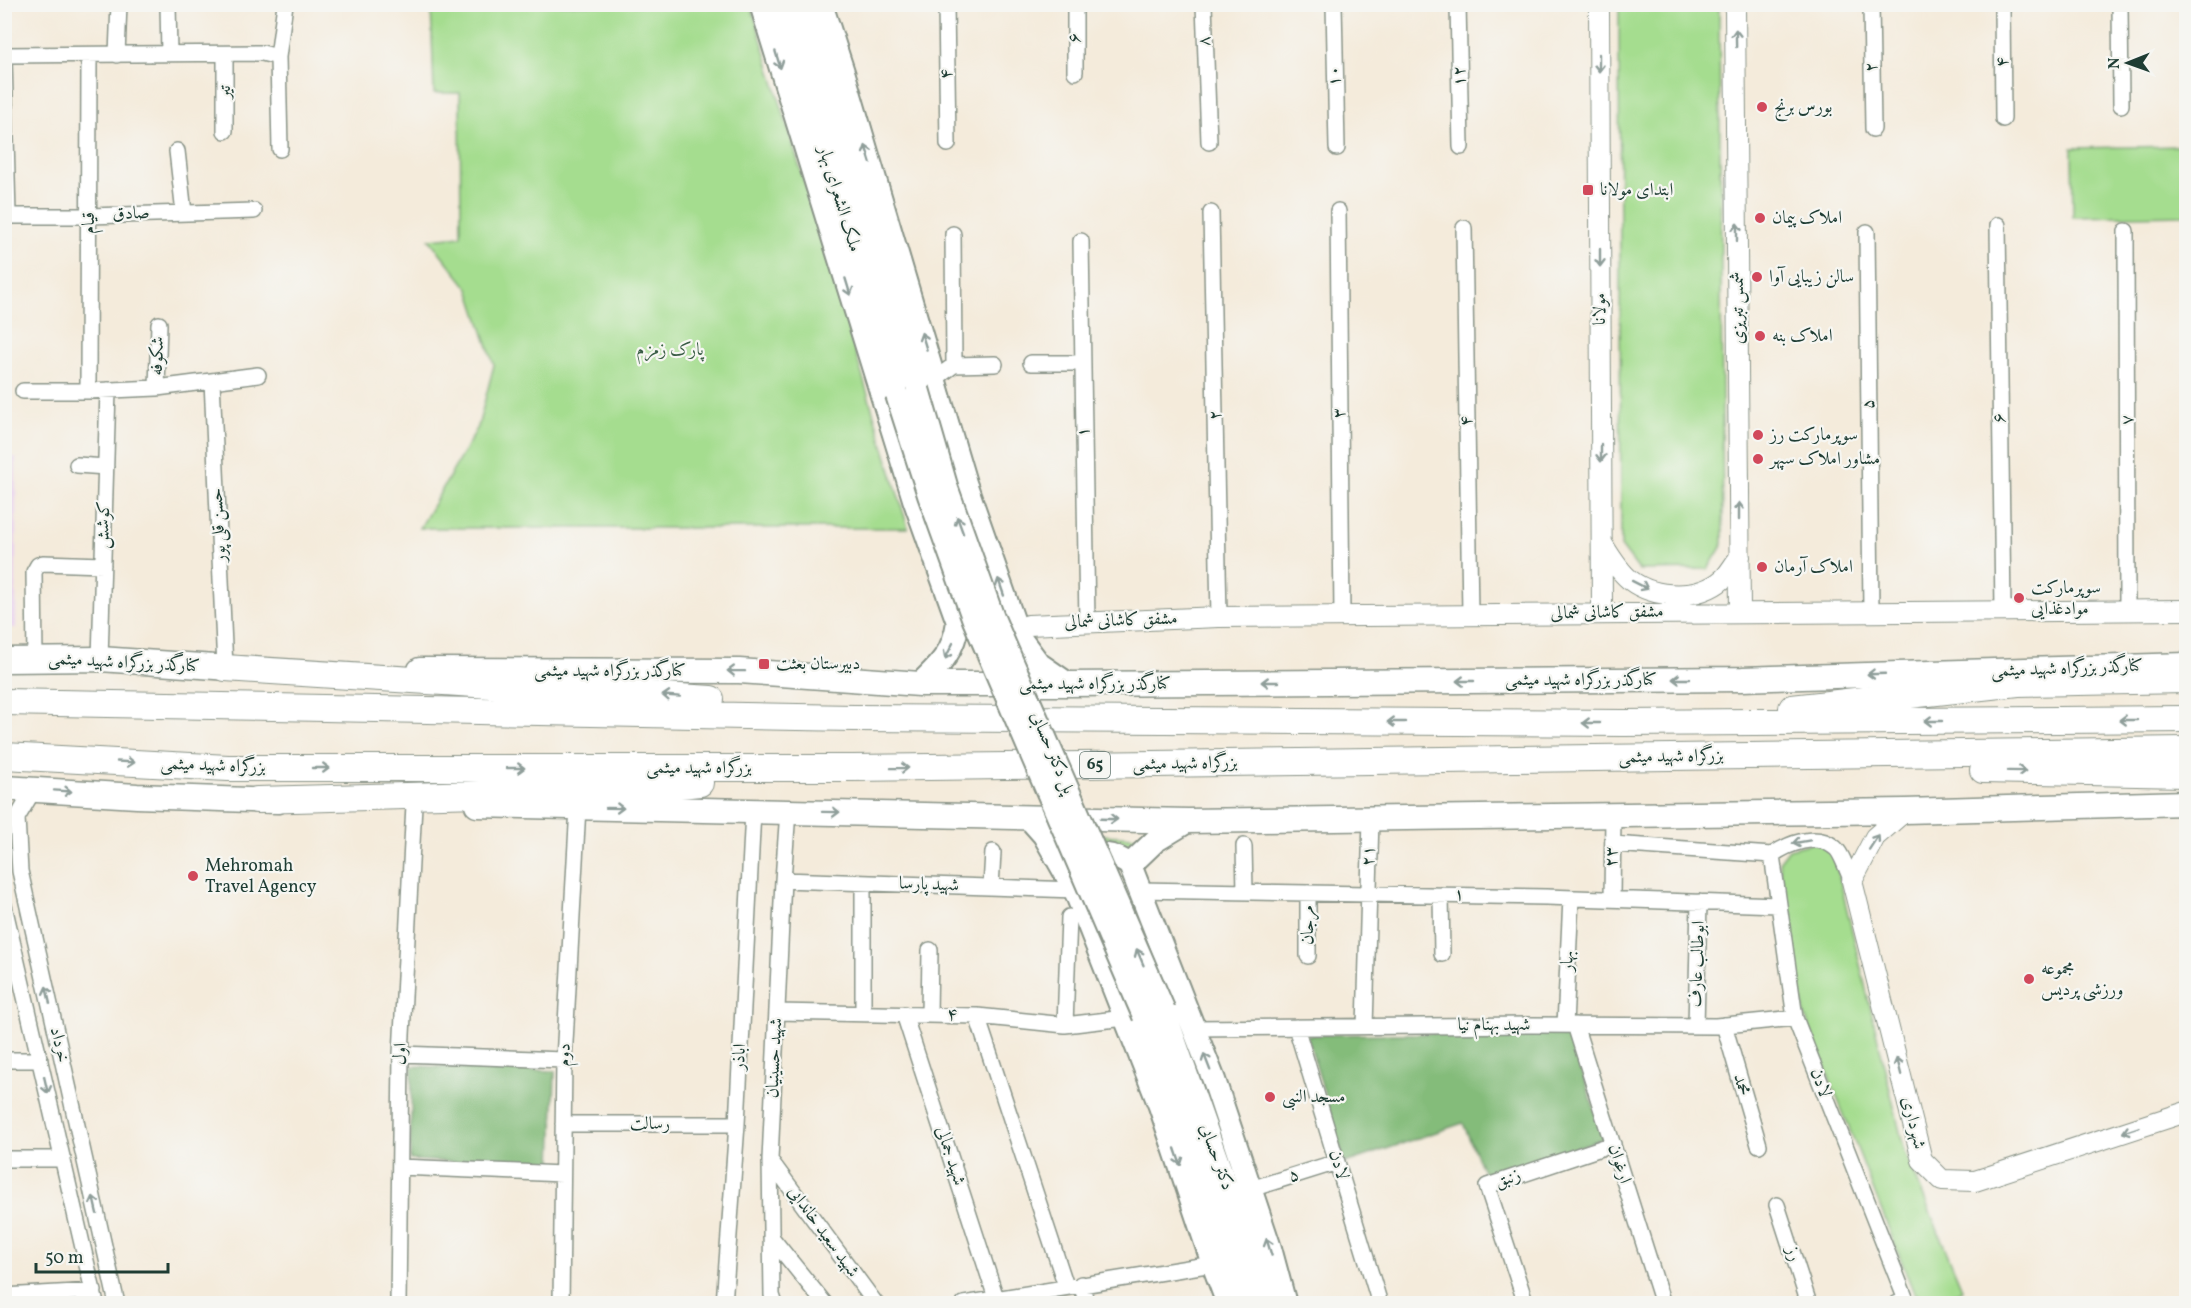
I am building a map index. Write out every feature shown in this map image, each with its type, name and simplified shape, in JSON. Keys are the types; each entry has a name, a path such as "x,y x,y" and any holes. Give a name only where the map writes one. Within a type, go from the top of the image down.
{"highway":[{"path":"225,669 739,700 854,718"},
{"path":"1623,723 1742,713 2018,683 2187,680"},
{"name":"بزرگراه شهید میثمی","path":"4,702 854,718 1623,723 2187,719"},
{"name":"بزرگراه شهید میثمی","path":"4,756 228,768 853,768 2187,750"},
{"path":"1623,757 1696,766 2187,774"},
{"path":"257,800 628,790 853,768"}],"main road":[{"path":"760,4 914,499 958,622 956,636 945,659 920,684"},
{"name":"ملک الشعرای بهار","path":"779,4 917,387"},
{"name":"ملک الشعرای بهار","path":"802,4 917,387"},
{"path":"820,4 844,75 917,387 965,483 1019,620 1019,637 1040,664 1068,684"},
{"name":"پل دکتر حسابی","path":"917,387 929,495 974,620 1144,1015"},
{"path":"958,622 980,629 1019,620"},
{"name":"کنارگذر بزرگراه شهید میثمی","path":"4,660 100,660 225,669 739,671 920,684 1742,679 2187,665"},
{"path":"4,788 137,796 414,805 1188,821 1905,811 2187,803"},
{"path":"1028,817 1044,835 1144,1015 1178,1159 1228,1304"},
{"path":"1130,865 1155,841 1188,821"},
{"path":"1072,885 1075,868 1084,860 1096,855 1108,854 1130,865 1214,1080 1270,1248 1285,1304"},
{"name":"دکتر حسابی","path":"1144,1015 1247,1304"},
{"name":"دکتر حسابی","path":"1144,1015 1268,1304"}],"street":[{"path":"117,55 119,4"},
{"path":"168,4 169,54"},
{"path":"280,150 278,57 285,4"},
{"name":"۴","path":"946,4 948,144"},
{"name":"۶","path":"1075,4 1075,72"},
{"name":"۸","path":"1204,4 1209,142"},
{"name":"۱۰","path":"1334,4 1337,148"},
{"name":"۱۲","path":"1458,4 1461,147"},
{"name":"مولانا","path":"1599,4 1602,613"},
{"name":"شمس تبریزی","path":"1735,4 1740,612"},
{"name":"۲","path":"1871,4 1873,129"},
{"name":"۴","path":"2002,4 2003,119"},
{"path":"2120,4 2121,105"},
{"path":"4,56 262,53 278,57"},
{"name":"تیر","path":"225,54 225,131"},
{"name":"قیام","path":"88,391 89,55"},
{"name":"صادق","path":"4,56 8,216 254,211"},
{"path":"177,151 184,213"},
{"name":"۳","path":"1338,211 1342,616"},
{"name":"۲","path":"1211,213 1219,617"},
{"name":"۶","path":"1998,225 2003,611"},
{"name":"۴","path":"1464,228 1470,614"},
{"name":"۷","path":"2126,231 2127,610"},
{"name":"۵","path":"1867,232 1871,611"},
{"path":"953,234 954,365"},
{"name":"۱","path":"1081,241 1088,623"},
{"name":"شکوفه","path":"157,388 159,324"},
{"path":"1031,363 1082,363"},
{"path":"917,387 954,365 994,364"},
{"path":"23,390 88,391 157,388 258,375"},
{"name":"حسن قلی پور","path":"212,381 225,669"},
{"name":"کوشش","path":"100,660 108,390"},
{"path":"77,465 106,467"},
{"path":"1602,543 1615,564 1631,580 1655,593 1681,594 1704,591 1723,579 1740,557"},
{"path":"35,660 34,572 38,565 103,565"},
{"name":"مشفق کاشانی شمالی","path":"1019,620 1088,623 1219,617 1470,614 2187,610"},
{"name":"خرداد","path":"34,789 17,818 20,871 117,1304"},
{"name":"اول","path":"398,1304 401,1054 414,805"},
{"name":"دوم","path":"561,1304 564,1060 578,807"},
{"name":"اباذر","path":"724,1304 737,1124 753,811"},
{"path":"1852,881 1875,837 1905,811"},
{"name":"شهید حسینیان","path":"775,1304 772,1295 770,1160 788,812"},
{"name":"۲۳","path":"1612,899 1613,815"},
{"name":"۲۱","path":"1365,1026 1371,819"},
{"path":"1613,844 1772,855 1787,845 1819,839 1836,847 1852,881"},
{"path":"1244,846 1245,892"},
{"path":"991,887 993,852"},
{"name":"لادن","path":"1772,855 1795,1018 1901,1302"},
{"name":"شهید پارسا","path":"783,880 991,887 1072,885"},
{"name":"شهرداری","path":"1852,881 1922,1160 1942,1180 1975,1181 2187,1112"},
{"name":"۱","path":"1139,890 1778,904"},
{"path":"862,893 863,1013"},
{"name":"مرجان","path":"1308,893 1308,956"},
{"path":"1441,895 1442,954"},
{"name":"بهار","path":"1570,1025 1571,898"},
{"name":"ابوطالب عارف","path":"1696,1026 1700,902"},
{"name":"خرداد","path":"4,906 95,1297"},
{"path":"1065,1025 1069,917"},
{"path":"929,1014 930,950"},
{"name":"۴","path":"777,1012 977,1016 1065,1025 1144,1015"},
{"name":"شهید جمالی","path":"904,1014 996,1298"},
{"path":"977,1016 1073,1285 1087,1304"},
{"name":"شهید بهنام نیا","path":"1194,1028 1696,1026 1795,1018"},
{"name":"ارغوان","path":"1570,1025 1613,1144 1664,1304"},
{"name":"محمد","path":"1724,1025 1759,1145"},
{"name":"لادن","path":"1296,1027 1380,1304"},
{"path":"401,1054 564,1060"},
{"path":"4,1060 40,1060"},
{"name":"رسالت","path":"563,1124 737,1124"},
{"name":"زنبق","path":"1526,1304 1487,1186 1613,1144"},
{"path":"4,1159 63,1159"},
{"name":"شهید سعید خاندایی","path":"770,1160 876,1304"},
{"name":"۵","path":"1251,1189 1337,1162"},
{"path":"400,1167 562,1174"},
{"name":"رز","path":"1777,1205 1809,1304"},
{"path":"771,1237 825,1304"},
{"path":"964,1304 1213,1264"},
{"path":"4,1296 95,1297"}],"shaded area":[{"path":"5,457 16,457 16,628 5,628"}],"green space":[{"name":"پارک زمزم","path":"431,5 751,5 908,528 420,528 478,427 494,365 469,289 429,239 461,236 460,93 434,93"},
{"path":"1619,5 1719,5 1723,544 1708,569 1639,570 1621,546"},
{"path":"2186,146 2186,215 2073,217 2072,148"},
{"path":"1101,835 1149,838 1134,856 1107,847"},
{"path":"1816,842 1833,851 1904,1149 1962,1289 1939,1302 1929,1301 1914,1293 1805,1016 1779,862 1789,849"},
{"path":"1569,1032 1604,1138 1486,1179 1463,1123 1345,1163 1307,1035"},
{"path":"412,1066 555,1071 552,1166 410,1160"}],"place":[{"name":"بورس برنج","path":"1762,107"},
{"name":"ابتدای مولانا","path":"1588,190"},
{"name":"املاک پیمان","path":"1760,218"},
{"name":"سالن زیبایی آوا","path":"1757,277"},
{"name":"املاک بنه","path":"1760,336"},
{"name":"سوپرمارکت رز","path":"1758,435"},
{"name":"مشاور املاک سپهر","path":"1758,459"},
{"name":"املاک آرمان","path":"1762,567"},
{"name":"سوپرمارکت موادغذایی","path":"2019,598"},
{"name":"دبیرستان بعثت","path":"764,664"},
{"name":"Mehromah Travel Agency","path":"193,876"},
{"name":"مجموعه ورزشی پردیس","path":"2029,979"},
{"name":"مسجد النبی","path":"1270,1097"}]}
